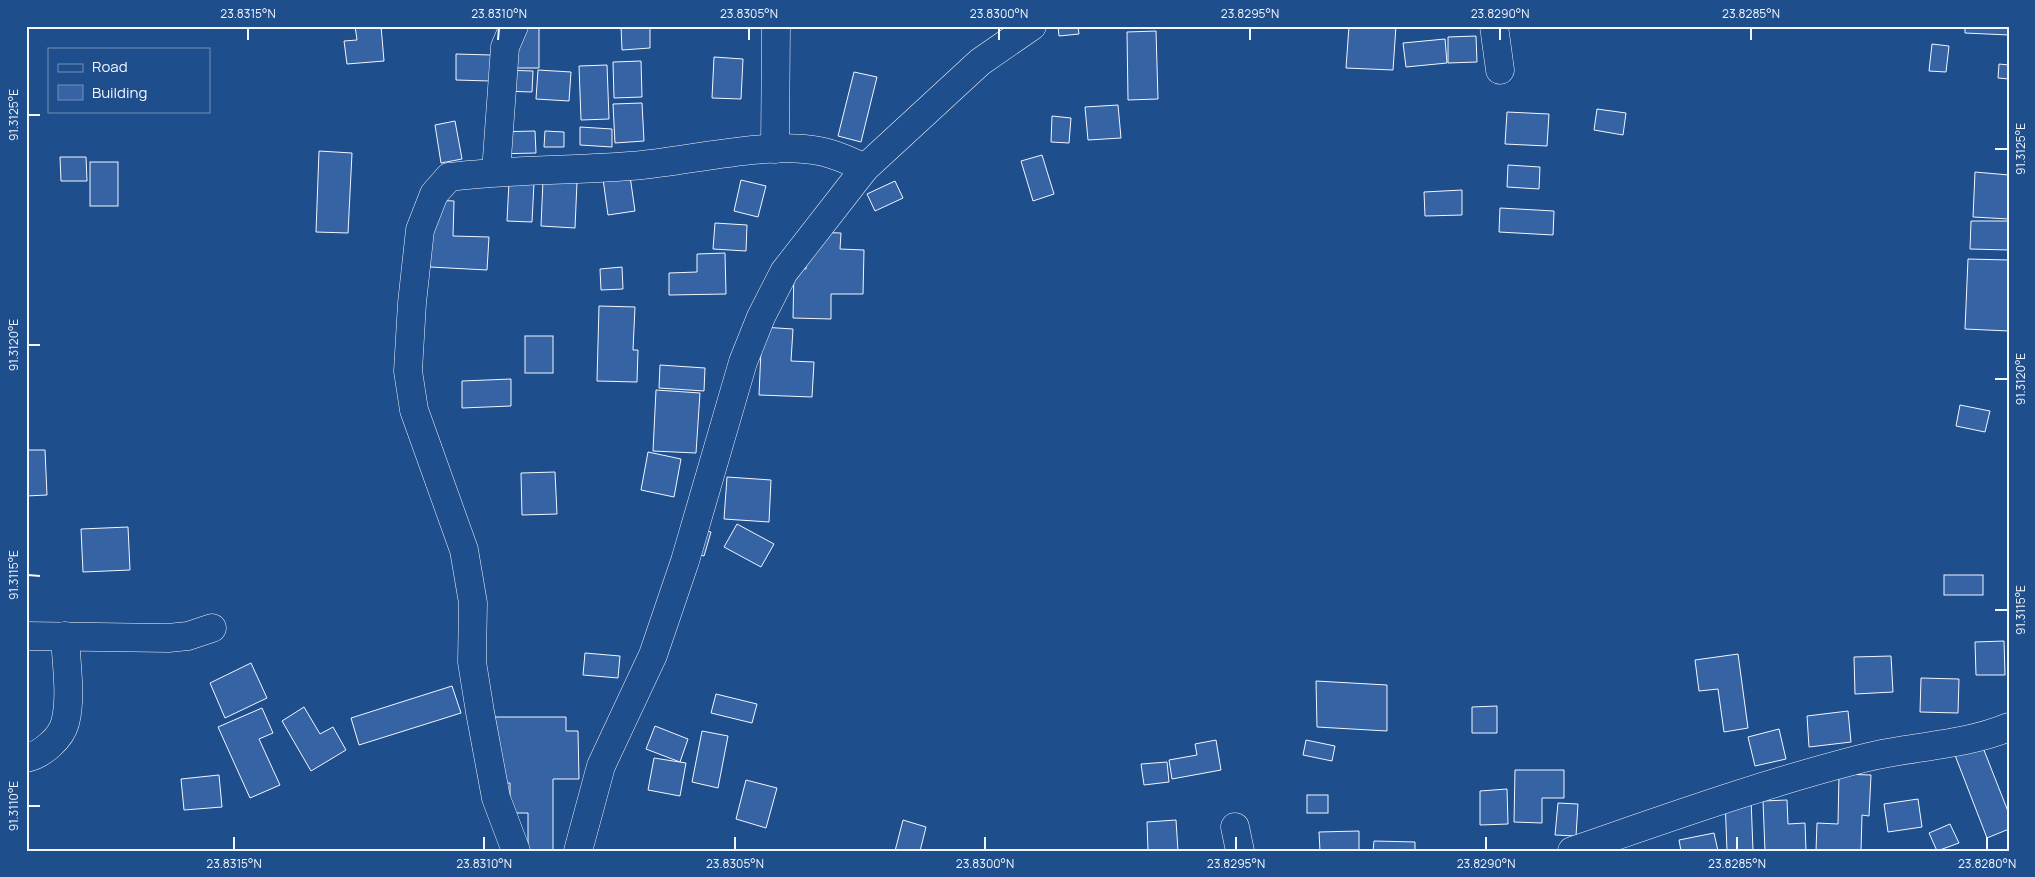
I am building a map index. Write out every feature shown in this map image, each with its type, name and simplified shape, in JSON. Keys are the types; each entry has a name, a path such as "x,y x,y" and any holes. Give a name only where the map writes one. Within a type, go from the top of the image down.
{"street":[{"path":"496,172 505,47 514,26"},
{"path":"775,149 776,26"},
{"path":"578,851 601,766 653,655 685,561 743,362 784,272 865,168 980,62 1032,26"},
{"path":"1494,26 1500,70"},
{"path":"516,851 496,798 482,721 472,662 474,603 464,550 414,410 408,371 412,303 420,230 434,194 449,177 496,172 641,165 775,149 818,150 865,168"},
{"path":"26,636 168,638 188,636 212,628"},
{"path":"26,758 48,748 65,724 68,690 65,636"},
{"path":"1572,851 1738,795 1866,758 1994,734 2009,727"}],"building":[{"path":"355,26 381,26 384,61 347,64 344,41 357,40"},
{"path":"621,26 650,26 650,48 622,50"},
{"path":"1058,26 1078,26 1079,34 1059,36"},
{"path":"1349,26 1396,26 1393,70 1346,68"},
{"path":"1965,26 2009,26 2009,35 1965,33"},
{"path":"504,28 539,28 539,68 505,68"},
{"path":"1156,31 1158,99 1128,100 1127,32"},
{"path":"1476,36 1477,62 1448,63 1448,37"},
{"path":"1445,39 1447,63 1406,67 1403,43"},
{"path":"1932,44 1949,46 1946,72 1929,71"},
{"path":"456,54 491,55 490,81 456,80"},
{"path":"714,57 743,59 741,99 712,98"},
{"path":"641,61 642,97 614,98 613,62"},
{"path":"1999,64 2009,65 2009,79 1998,78"},
{"path":"607,65 609,119 581,120 579,66"},
{"path":"502,70 533,71 532,92 501,91"},
{"path":"538,70 571,72 569,101 536,99"},
{"path":"854,72 877,77 861,142 838,136"},
{"path":"642,103 644,141 615,143 613,104"},
{"path":"1118,105 1121,138 1088,140 1085,107"},
{"path":"1597,109 1626,113 1623,135 1594,130"},
{"path":"1507,112 1549,114 1547,146 1505,144"},
{"path":"1052,116 1071,118 1069,143 1051,142"},
{"path":"455,121 462,159 441,163 435,125"},
{"path":"580,127 612,129 612,147 580,145"},
{"path":"535,131 536,153 494,154 493,132"},
{"path":"545,131 564,132 564,147 544,147"},
{"path":"319,151 352,153 348,233 316,232"},
{"path":"1042,155 1054,194 1033,201 1021,161"},
{"path":"60,157 86,157 87,181 61,181"},
{"path":"90,162 118,162 118,206 90,206"},
{"path":"1508,165 1540,167 1539,189 1507,187"},
{"path":"1975,172 2009,175 2009,219 1973,217"},
{"path":"630,176 635,211 608,215 603,179"},
{"path":"543,180 577,182 575,228 541,226"},
{"path":"741,180 766,186 758,217 734,211"},
{"path":"895,181 903,198 875,211 867,194"},
{"path":"509,182 534,183 532,222 507,221"},
{"path":"1462,190 1462,215 1425,216 1424,192"},
{"path":"432,200 454,201 453,236 489,237 487,270 430,267"},
{"path":"1500,208 1554,211 1553,235 1499,232"},
{"path":"1971,221 2009,221 2009,250 1970,249"},
{"path":"715,223 747,225 746,251 713,249"},
{"path":"807,232 841,233 840,249 864,250 863,294 831,294 831,319 793,318 794,268 806,269"},
{"path":"725,253 726,294 669,295 669,273 697,272 697,254"},
{"path":"1968,259 2009,260 2009,331 1965,329"},
{"path":"622,267 623,289 601,290 600,269"},
{"path":"599,306 635,307 633,350 638,350 637,382 597,381"},
{"path":"762,327 793,329 791,361 814,362 812,397 759,395"},
{"path":"525,336 553,336 553,373 525,373"},
{"path":"660,365 705,368 704,391 659,388"},
{"path":"511,379 511,406 462,408 462,381"},
{"path":"656,390 700,393 696,453 653,451"},
{"path":"1960,405 1990,411 1985,432 1956,426"},
{"path":"26,450 45,450 47,495 26,496"},
{"path":"648,452 681,459 674,497 641,490"},
{"path":"555,472 557,514 522,515 521,473"},
{"path":"727,477 771,480 769,522 724,519"},
{"path":"737,524 774,544 761,567 724,547"},
{"path":"128,527 130,570 83,572 81,529"},
{"path":"693,527 711,532 704,556 686,550"},
{"path":"1944,575 1983,575 1983,595 1944,595"},
{"path":"2004,641 2005,675 1976,675 1975,642"},
{"path":"585,653 620,656 618,678 583,675"},
{"path":"1738,654 1748,728 1724,732 1718,689 1699,691 1695,660"},
{"path":"1891,656 1893,692 1855,694 1854,657"},
{"path":"251,663 267,698 225,718 210,683"},
{"path":"1921,678 1959,679 1958,713 1920,712"},
{"path":"1316,681 1387,685 1387,731 1317,727"},
{"path":"452,686 461,713 359,745 351,718"},
{"path":"716,694 757,704 752,723 711,713"},
{"path":"1497,706 1497,733 1472,733 1472,707"},
{"path":"304,707 320,734 333,727 346,750 311,771 282,721"},
{"path":"262,708 273,733 259,739 280,785 250,798 218,727"},
{"path":"1848,711 1851,742 1809,747 1807,716"},
{"path":"495,717 566,717 566,731 578,731 579,779 553,779 553,850 528,850 528,813 510,813 510,783 495,784"},
{"path":"655,726 688,739 680,762 646,749"},
{"path":"1779,729 1786,759 1755,766 1748,737"},
{"path":"702,731 728,736 718,788 692,782"},
{"path":"1216,740 1221,770 1172,779 1169,760 1197,755 1195,744"},
{"path":"1306,740 1335,746 1332,761 1303,755"},
{"path":"1980,740 2009,814 2009,829 1987,838 1953,750"},
{"path":"654,758 686,763 680,796 648,790"},
{"path":"1167,762 1169,782 1144,785 1141,764"},
{"path":"1515,770 1564,770 1564,798 1542,798 1542,823 1514,822"},
{"path":"1839,774 1871,775 1869,816 1862,815 1861,851 1816,851 1817,823 1838,824"},
{"path":"219,775 222,807 184,810 181,779"},
{"path":"746,780 777,788 766,828 736,819"},
{"path":"1507,789 1508,824 1480,825 1480,791"},
{"path":"1307,795 1328,795 1328,813 1307,813"},
{"path":"1751,798 1753,851 1727,851 1725,799"},
{"path":"1918,799 1922,827 1888,832 1884,804"},
{"path":"1787,800 1788,824 1805,823 1806,851 1765,851 1763,801"},
{"path":"1558,803 1578,804 1576,836 1555,835"},
{"path":"903,820 926,827 920,851 895,851"},
{"path":"1176,820 1178,851 1148,851 1147,822"},
{"path":"1950,824 1959,843 1937,851 1929,833"},
{"path":"1359,831 1359,851 1320,851 1319,832"},
{"path":"1714,833 1718,851 1681,851 1679,840"},
{"path":"1374,841 1415,842 1415,851 1373,851"}]}
